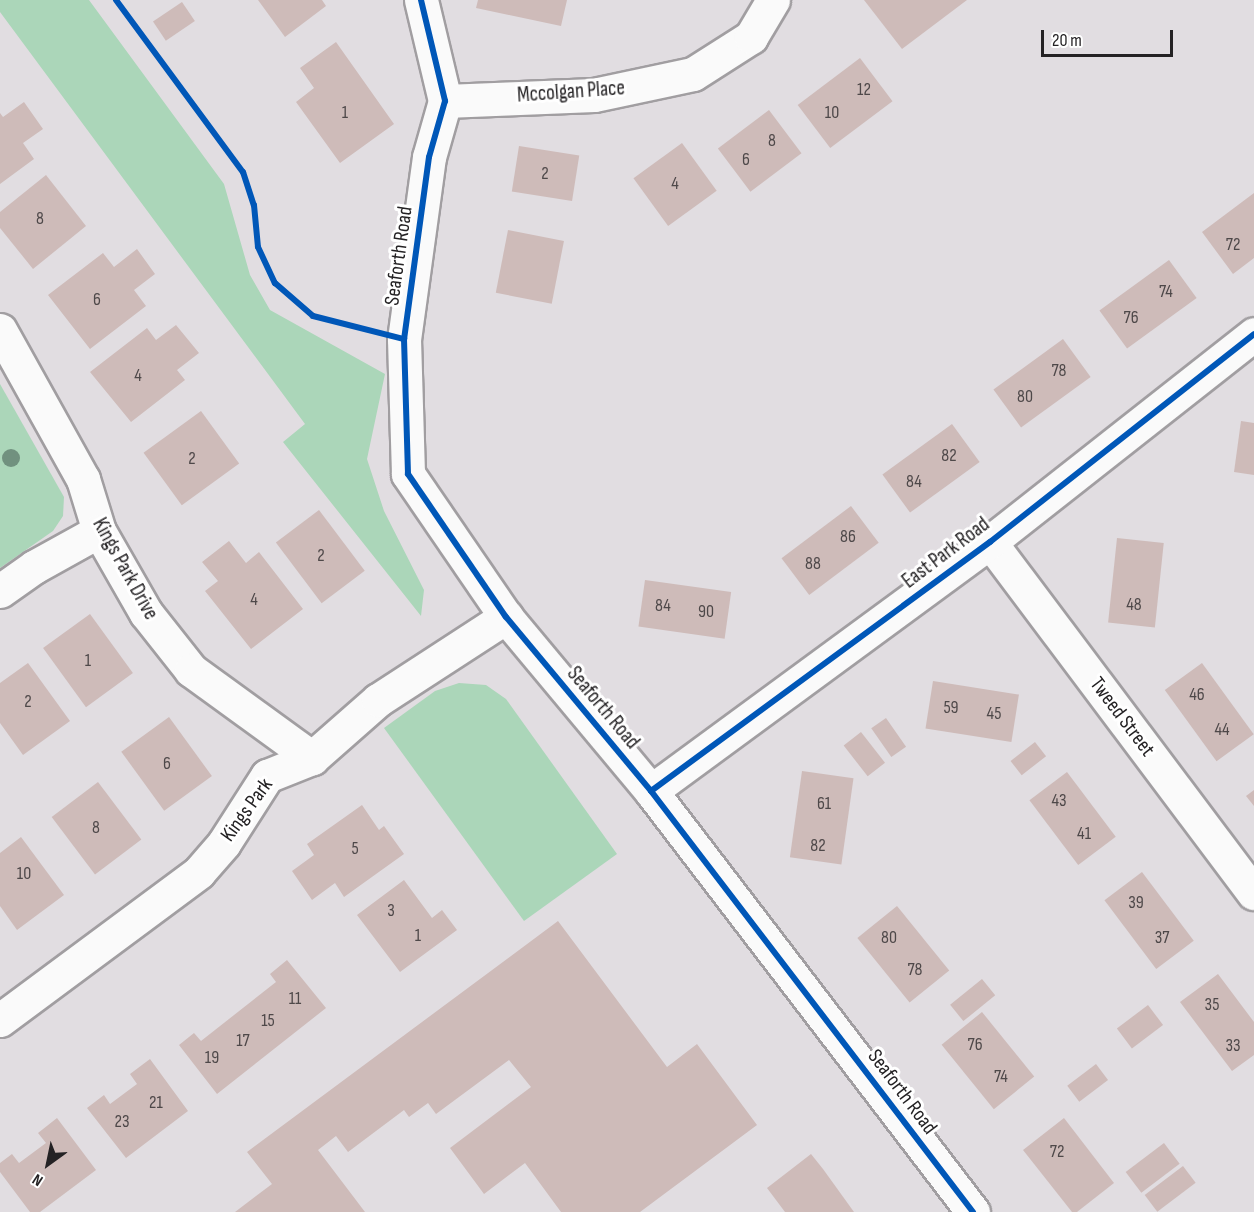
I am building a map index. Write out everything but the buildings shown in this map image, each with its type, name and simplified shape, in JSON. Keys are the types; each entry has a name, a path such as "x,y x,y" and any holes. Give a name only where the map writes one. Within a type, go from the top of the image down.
{"street":[{"path":"421,0 445,101"},
{"name":"Mccolgan Place","path":"445,101 594,95 693,74 751,37 772,0"},
{"name":"Seaforth Road","path":"445,101 429,157 404,339 408,474 506,617 651,791 973,1212"},
{"name":"Kings Park Drive","path":"0,330 83,479 99,531 146,613 191,670 312,758"},
{"name":"East Park Road","path":"651,791 990,542 1254,334"},
{"path":"0,591 34,567 99,531"},
{"name":"Tweed Street","path":"990,542 1254,892"},
{"name":"Kings Park","path":"0,1020 199,872 224,843 267,776 312,758 378,700 506,617"}],"green space":[{"path":"0,0 89,0 224,184 250,275 270,310 385,374 367,459 384,511 424,590 421,616 283,442 305,424 0,12"},
{"path":"0,384 64,497 63,516 53,531 0,568"},
{"path":"459,683 486,685 506,699 617,854 524,921 384,728 435,691"}],"cycle path":[{"path":"116,0 243,172 254,205 258,247 275,283 313,316 404,339"},
{"path":"421,0 445,101 429,157 404,339 408,474 506,617 651,791 973,1212"},
{"path":"651,791 990,542 1254,334"}]}
